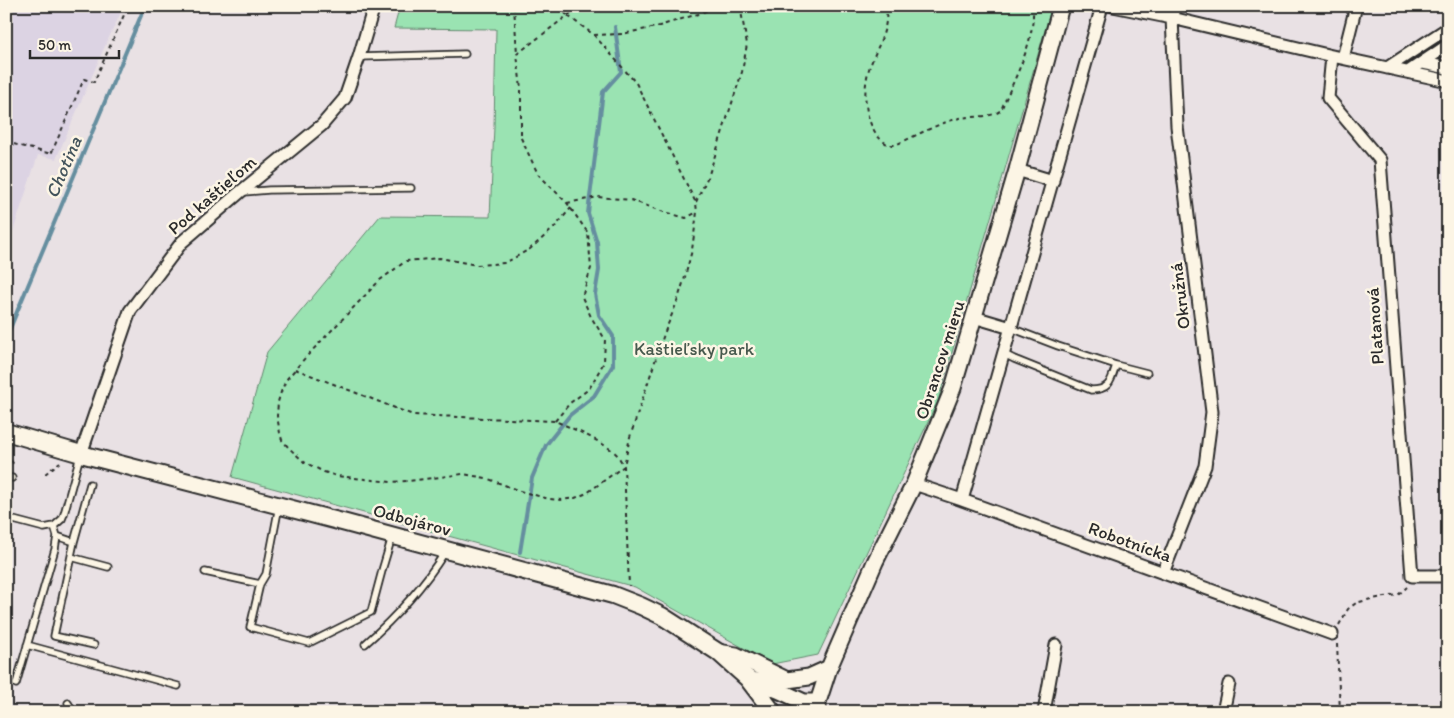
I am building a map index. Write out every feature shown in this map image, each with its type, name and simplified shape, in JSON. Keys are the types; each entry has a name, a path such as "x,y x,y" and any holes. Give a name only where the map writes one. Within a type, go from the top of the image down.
{"main road":[{"name":"Odbojárov","path":"6,432 81,454 393,535 613,595 662,616 718,652 747,678 773,712"}],"street":[{"name":"Pod kaštieľom","path":"81,454 130,311 182,242 322,125 345,98 374,6"},
{"name":"Obrancov mieru","path":"818,707 829,668 875,562 914,484 953,388 1017,170 1061,6"},
{"path":"962,500 1102,6"},
{"path":"1113,6 1448,81"},
{"name":"Okružná","path":"1163,573 1205,466 1212,412 1177,126 1172,18 1174,6"},
{"name":"Platanová","path":"1356,6 1338,57 1328,98 1380,160 1412,576"},
{"path":"1387,68 1448,28"},
{"path":"1408,72 1448,46"},
{"path":"1423,62 1448,68"},
{"path":"1017,170 1053,181"},
{"path":"974,317 1011,328"},
{"name":"Robotnícka","path":"914,484 1334,635"},
{"path":"1412,576 1448,576"},
{"path":"1044,712 1056,645"},
{"path":"718,652 736,655 786,680 809,677 829,668"},
{"path":"747,678 818,707"},
{"path":"1223,712 1229,684"}],"lane":[{"path":"359,57 465,54"},
{"path":"239,193 269,190 411,188"},
{"path":"1011,328 1116,365 1147,372"},
{"path":"1004,354 1091,390 1100,390 1109,384 1116,365"},
{"path":"6,518 44,528 54,526 62,519 64,514 81,454"},
{"path":"90,484 74,542 54,636 94,645"},
{"path":"279,505 266,574 260,584 250,627 309,643 371,612 393,535"},
{"path":"16,684 55,549 57,536 54,526"},
{"path":"57,536 74,542"},
{"path":"365,644 411,598 426,580 446,550"},
{"path":"71,557 108,567"},
{"path":"205,572 260,584"},
{"path":"27,645 178,686"},
{"path":"68,704 74,712"}],"path":[{"path":"6,142 51,154 84,79 94,82 128,6"},
{"path":"514,6 521,89 520,138 538,174 567,203 588,233 591,268 582,297 591,317 605,339 604,362 589,389 570,403 555,421"},
{"path":"559,6 568,16 594,35 636,83 696,203 697,212 692,250 685,277 630,437 624,466 629,584"},
{"path":"518,54 580,6"},
{"path":"594,35 622,34 656,27 718,6"},
{"path":"696,203 709,174 742,72 747,44 740,6"},
{"path":"886,6 887,24 885,32 869,69 865,89 868,116 874,130 879,139 889,145 895,145 941,124 958,119 991,116 1001,110 1028,44 1034,17 1033,6"},
{"path":"567,203 598,197 631,200 686,218 697,212"},
{"path":"571,208 554,228 530,249 505,263 477,265 440,258 406,262 380,280 286,380 278,402 277,416 280,433 282,440 297,456 311,466 337,476 408,482 456,474 469,475 486,478 538,497 561,500 575,498 593,489 624,466"},
{"path":"295,370 413,415 555,421 569,426 611,450 618,455 624,466"},
{"path":"6,454 15,466"},
{"path":"44,474 61,460"},
{"path":"1340,712 1334,635 1341,621 1348,609 1362,600 1398,595 1410,584 1412,576"}],"shaded area":[{"path":"6,6 124,6 56,159 38,155 6,253"}],"green space":[{"name":"Kaštieľsky park","path":"400,6 1052,6 938,401 818,655 772,664 635,587 232,477 267,352 380,216 490,217 496,29 394,28"}],"waterway":[{"name":"Chotina","path":"6,338 145,6"},
{"path":"520,552 532,478 546,445 570,415 594,396 613,365 613,336 599,315 595,294 599,270 597,242 588,213 603,92 621,72 615,27"}]}
